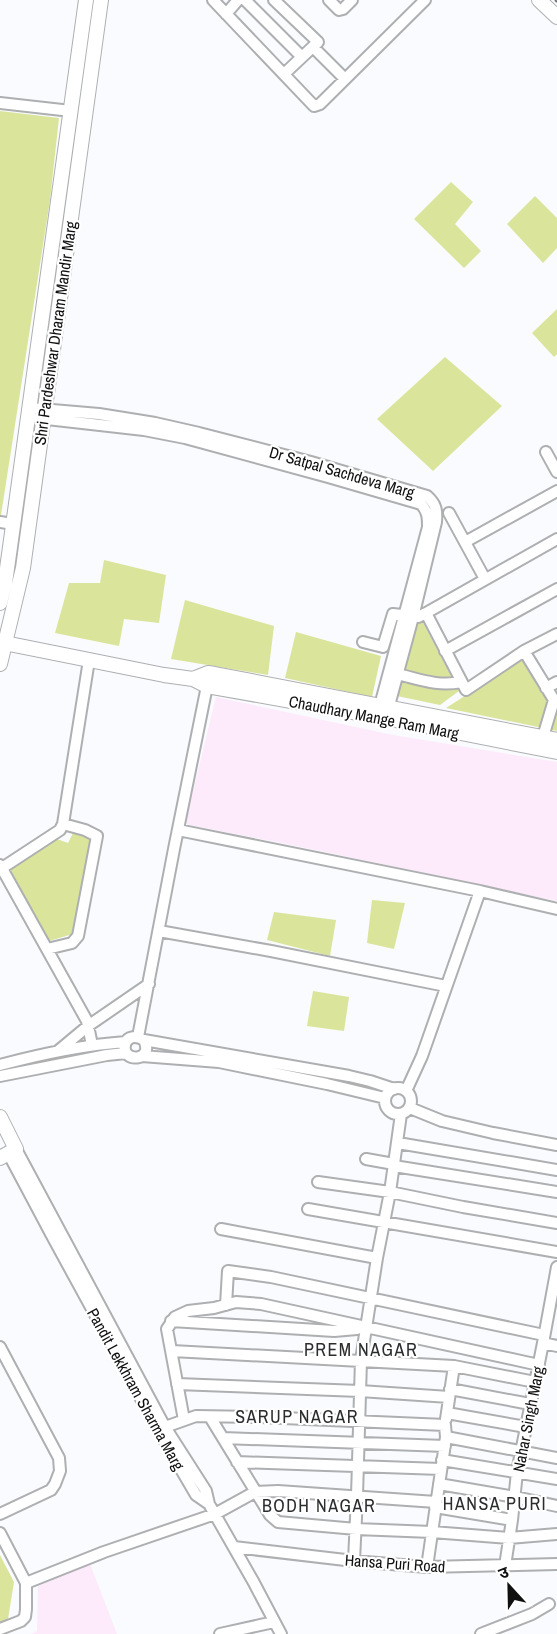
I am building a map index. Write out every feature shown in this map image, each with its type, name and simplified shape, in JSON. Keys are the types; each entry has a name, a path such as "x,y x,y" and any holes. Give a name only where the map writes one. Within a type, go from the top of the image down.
{"main road":[{"path":"539,0 557,17"},
{"path":"81,1 101,3"},
{"name":"Shri Pardeshwar Dharam Mandir Marg","path":"0,603 5,583 6,523 29,413 71,111 81,1"},
{"name":"Shri Pardeshwar Dharam Mandir Marg","path":"0,664 3,643 23,568 101,3"},
{"name":"Chaudhary Mange Ram Marg","path":"3,643 193,679 207,686 550,738"},
{"path":"0,664 27,648"},
{"name":"Chaudhary Mange Ram Marg","path":"193,679 208,673 557,752"},
{"name":"Pandit Lekkhram Sharma Marg","path":"0,1117 5,1146"}],"street":[{"path":"213,0 314,106 320,104 424,0"},
{"path":"226,14 238,0"},
{"path":"245,0 302,57"},
{"path":"274,0 318,42 284,74"},
{"path":"329,0 339,10 352,0"},
{"path":"313,47 345,79"},
{"path":"0,103 71,111"},
{"name":"Dr Satpal Sachdeva Marg","path":"29,413 110,416 155,423 311,462 427,496 434,502 437,510 436,522 409,616 396,674 382,712"},
{"path":"546,452 557,472"},
{"path":"465,542 557,491"},
{"path":"448,513 485,579"},
{"path":"363,642 383,646 393,614 418,617 557,539"},
{"path":"445,651 557,589"},
{"path":"426,613 466,690 525,651 557,634"},
{"path":"382,712 409,616"},
{"path":"525,651 554,700 550,738"},
{"path":"89,660 63,824 60,830 1,867 87,1021 92,1045"},
{"path":"396,674 440,684 461,681"},
{"path":"546,688 557,682"},
{"path":"142,1056 147,1047 141,1039 149,984 207,686"},
{"path":"47,949 72,942 78,936 97,836 63,824"},
{"path":"178,830 480,891 557,909"},
{"path":"406,1091 422,1056 480,891"},
{"path":"159,932 271,951 446,986"},
{"path":"58,1051 88,1026 149,984"},
{"path":"354,1561 361,1360 398,1143 398,1131 411,1098 406,1091 398,1088 394,1089 349,1076 131,1037 126,1048 129,1056 135,1058 142,1056 219,1062 385,1098"},
{"path":"0,1065 37,1055 92,1045 126,1048"},
{"path":"0,1077 107,1055 126,1048"},
{"path":"394,1089 390,1090 385,1098 388,1111 392,1114 406,1111 493,1133 557,1145"},
{"path":"398,1143 557,1170"},
{"path":"5,1146 165,1427 206,1491 212,1509"},
{"name":"Pandit Lekkhram Sharma Marg","path":"5,1146 158,1430 196,1495 212,1509 281,1634"},
{"path":"366,1159 557,1192"},
{"path":"318,1182 390,1192 557,1223"},
{"path":"309,1209 557,1252"},
{"path":"221,1229 377,1258"},
{"name":"Nahar Singh Marg","path":"505,1566 517,1472 557,1267"},
{"path":"226,1305 228,1271 271,1277 371,1299 544,1339 557,1346"},
{"path":"184,1420 167,1329 171,1321 188,1311 236,1302 261,1304 539,1365"},
{"path":"171,1321 334,1331 366,1328"},
{"path":"0,1347 59,1458 61,1466 58,1479 51,1490 0,1514"},
{"path":"172,1351 454,1366 535,1382"},
{"path":"427,1567 454,1366"},
{"path":"177,1384 450,1393 530,1404"},
{"path":"447,1413 526,1427"},
{"path":"165,1427 196,1416 359,1422 557,1458"},
{"path":"210,1417 255,1492 270,1515 278,1522 509,1538 557,1534"},
{"path":"223,1438 358,1443 445,1436"},
{"path":"237,1462 358,1466 442,1464 557,1479"},
{"path":"439,1484 557,1506"},
{"path":"26,1583 255,1492 278,1491 357,1496 436,1504 512,1520"},
{"path":"0,1533 26,1583 25,1617 21,1621 0,1629"},
{"name":"Hansa Puri Road","path":"234,1547 427,1567 557,1564"},
{"path":"481,1634 532,1614 549,1604"},
{"path":"220,1634 274,1622"}],"shaded area":[{"path":"216,697 393,735 557,762 557,901 185,824"},
{"path":"90,1564 117,1634 31,1634 37,1631 38,1586"}],"green space":[{"path":"0,111 59,118 50,200 1,515 0,515"},
{"path":"451,182 473,202 455,224 481,251 464,268 414,219"},
{"path":"535,196 557,218 557,248 543,263 507,224"},
{"path":"557,309 557,354 554,357 532,333"},
{"path":"445,357 502,406 433,471 377,419"},
{"path":"104,560 166,575 159,623 124,619 119,646 55,633 69,583 100,583"},
{"path":"185,600 274,626 268,675 171,659"},
{"path":"417,611 459,691 440,705 397,696"},
{"path":"296,632 381,656 372,697 285,678"},
{"path":"524,658 557,714 557,731 446,708"},
{"path":"73,833 91,838 84,888 73,934 49,941 9,867 57,839 68,843"},
{"path":"372,900 405,903 394,949 367,943"},
{"path":"274,912 336,920 330,956 267,940"},
{"path":"313,991 349,997 344,1031 307,1026"},
{"path":"0,1555 14,1582 8,1619 0,1622"}],"district":[{"name":"PREM NAGAR","path":"361,1350"},
{"name":"SARUP NAGAR","path":"297,1417"},
{"name":"HANSA PURI","path":"495,1504"},
{"name":"BODH NAGAR","path":"319,1506"}]}
